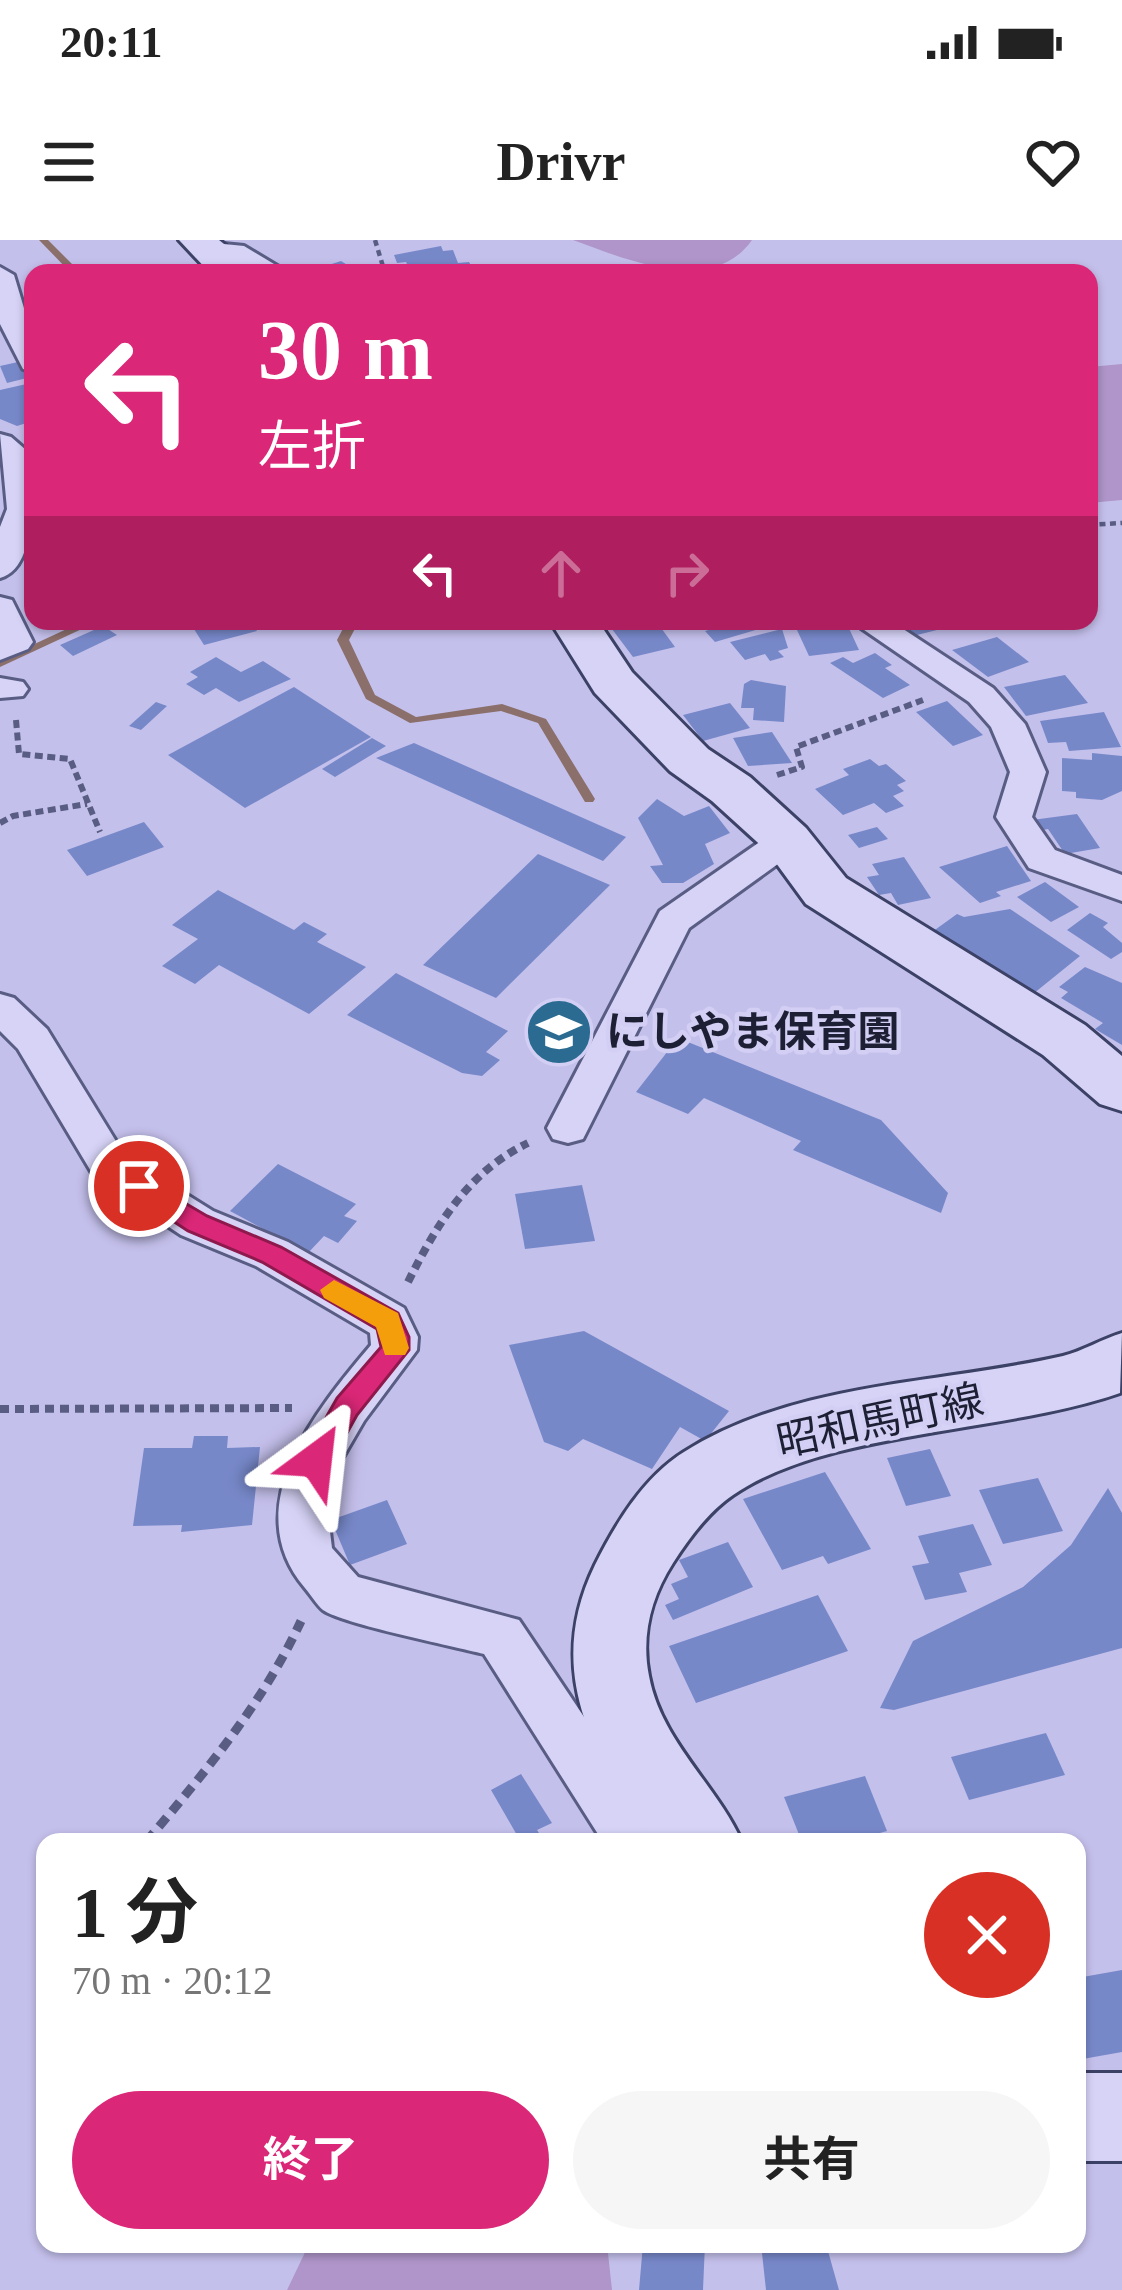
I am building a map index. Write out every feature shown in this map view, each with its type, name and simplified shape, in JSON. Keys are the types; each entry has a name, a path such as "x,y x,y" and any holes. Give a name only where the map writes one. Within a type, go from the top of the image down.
{"main road":[{"path":"580,630 613,682 688,760 730,789 787,840 826,891 1064,1040 1122,1089"},
{"name":"昭和馬町線","path":"694,1833 640,1760 615,1694 606,1636 622,1582 650,1536 681,1499 706,1474 774,1441 1066,1383 1122,1360"},
{"path":"1086,2117 1122,2117"}],"street":[{"path":"220,261 235,252 258,264"},
{"path":"0,275 24,347"},
{"path":"0,443 21,460 22,509 0,568"},
{"path":"0,607 16,642 0,650"},
{"path":"882,630 981,695 1006,724 1028,772 1014,817 1021,834 1056,868 1122,889"},
{"path":"568,1128 674,920 787,840"},
{"path":"0,1008 33,1039 110,1167 197,1223 272,1254 388,1321 395,1337 394,1350 347,1407 316,1460 302,1507 302,1532 322,1576 342,1595 381,1609 501,1636 628,1833"}],"path":[{"path":"730,789 802,767 796,747 964,685"},
{"path":"5,688 19,754 70,758 100,832"},
{"path":"0,823 14,816 87,804"},
{"path":"388,1321 422,1253 467,1185 506,1151 568,1128"},
{"path":"0,1409 347,1407"},
{"path":"154,1833 236,1735 281,1664 322,1576"}],"shaded area":[{"path":"573,240 752,240 719,264 643,264"},
{"path":"1122,364 1122,500 1098,502 1098,366"},
{"path":"305,2253 608,2253 612,2290 287,2290"}],"building":[{"path":"441,246 443,251 453,250 458,263 470,264 397,263 394,255"},
{"path":"18,362 24,379 7,383 0,366"},
{"path":"24,385 24,424 0,419 0,390"},
{"path":"94,630 117,635 73,656 60,645"},
{"path":"195,630 257,631 204,645"},
{"path":"613,630 663,630 675,647 633,657"},
{"path":"709,630 756,630 715,642 705,631"},
{"path":"782,630 788,648 778,651 784,657 770,661 765,654 745,660 730,642"},
{"path":"797,630 850,630 859,650 809,656"},
{"path":"896,630 937,630 901,639"},
{"path":"997,637 1029,662 988,677 952,650"},
{"path":"875,653 892,665 885,668 910,685 883,698 830,663 843,657 853,663"},
{"path":"216,657 241,672 263,661 291,679 239,702 216,688 204,695 186,684 198,677 190,672"},
{"path":"1065,675 1088,703 1026,716 1004,687"},
{"path":"751,680 786,686 784,722 753,720 754,708 741,708 744,684"},
{"path":"294,687 371,737 245,808 168,755"},
{"path":"947,701 983,735 953,746 916,712"},
{"path":"156,702 167,706 141,730 129,726"},
{"path":"730,703 750,728 703,741 683,715"},
{"path":"1104,712 1121,747 1069,751 1066,742 1048,743 1040,721"},
{"path":"772,732 792,763 748,766 733,738"},
{"path":"372,738 386,746 335,777 322,769"},
{"path":"414,743 626,837 603,861 376,758"},
{"path":"1092,753 1122,756 1122,791 1102,800 1076,798 1076,792 1062,791 1062,758 1092,760"},
{"path":"870,759 879,766 886,764 906,781 897,785 904,791 893,796 904,806 886,813 874,803 843,815 815,789 849,775 843,769"},
{"path":"657,799 684,816 709,806 730,833 705,844 714,864 683,883 662,883 650,866 663,865 638,818"},
{"path":"1077,814 1100,848 1065,854 1048,829 1038,831 1032,820"},
{"path":"144,822 164,847 87,876 67,850"},
{"path":"877,827 888,839 859,848 848,835"},
{"path":"1007,846 1031,881 996,892 1001,896 980,903 939,867"},
{"path":"538,854 610,885 496,998 423,965"},
{"path":"904,857 931,898 898,905 891,893 879,895 867,877 879,875 872,864"},
{"path":"1045,882 1079,907 1051,922 1017,897"},
{"path":"218,890 294,930 304,922 327,934 317,942 366,967 309,1014 219,965 195,984 162,966 198,939 172,925"},
{"path":"1010,909 1080,956 1033,994 932,932 957,914 964,917"},
{"path":"1090,913 1108,923 1103,927 1122,943 1122,952 1111,959 1067,930"},
{"path":"1085,967 1122,983 1122,1045 1095,1029 1103,1023 1061,998 1068,992 1059,987"},
{"path":"396,973 508,1031 486,1052 500,1060 482,1076 462,1073 347,1015"},
{"path":"558,1017 586,1026 562,1053 538,1045"},
{"path":"678,1038 881,1120 948,1193 941,1213 793,1150 801,1141 704,1098 688,1114 636,1092"},
{"path":"278,1164 356,1204 344,1216 357,1221 338,1243 324,1236 308,1253 230,1211"},
{"path":"582,1185 595,1241 525,1249 515,1194"},
{"path":"584,1331 729,1411 705,1441 680,1427 652,1469 583,1439 568,1451 544,1442 509,1345"},
{"path":"194,1436 228,1436 227,1448 260,1447 252,1525 181,1532 182,1525 133,1526 144,1448 192,1448"},
{"path":"930,1449 951,1496 906,1506 887,1458"},
{"path":"825,1472 871,1549 828,1564 823,1556 782,1570 743,1499"},
{"path":"1038,1478 1063,1531 1003,1544 979,1490"},
{"path":"1108,1488 1122,1513 1122,1648 894,1710 880,1708 913,1641 1023,1587 1071,1545"},
{"path":"387,1500 407,1544 350,1565 331,1520"},
{"path":"973,1524 992,1565 959,1573 967,1592 925,1600 912,1566 929,1563 918,1536"},
{"path":"728,1542 753,1587 673,1620 665,1605 679,1599 671,1584 688,1577 679,1560"},
{"path":"818,1595 848,1651 696,1703 669,1646"},
{"path":"1046,1733 1065,1775 969,1800 951,1757"},
{"path":"521,1774 552,1823 539,1833 516,1833 491,1790"},
{"path":"865,1776 887,1831 798,1833 784,1797"},
{"path":"1122,1970 1122,2052 1086,2058 1086,1976"},
{"path":"642,2253 705,2253 703,2290 639,2290"},
{"path":"762,2253 829,2253 839,2290 766,2290"}],"waterway":[{"path":"43,240 67,264"},
{"path":"0,664 74,630"},
{"path":"348,630 343,640 370,697 414,721 502,707 542,721 589,799"}],"slow traffic":[{"path":"334,1290 388,1321 395,1348"}],"place":[{"name":"にしやま保育園","path":"559,1032"}],"route":[{"path":"139,1186 197,1223 272,1254 388,1321 395,1337 394,1350 347,1407 316,1460"}]}
